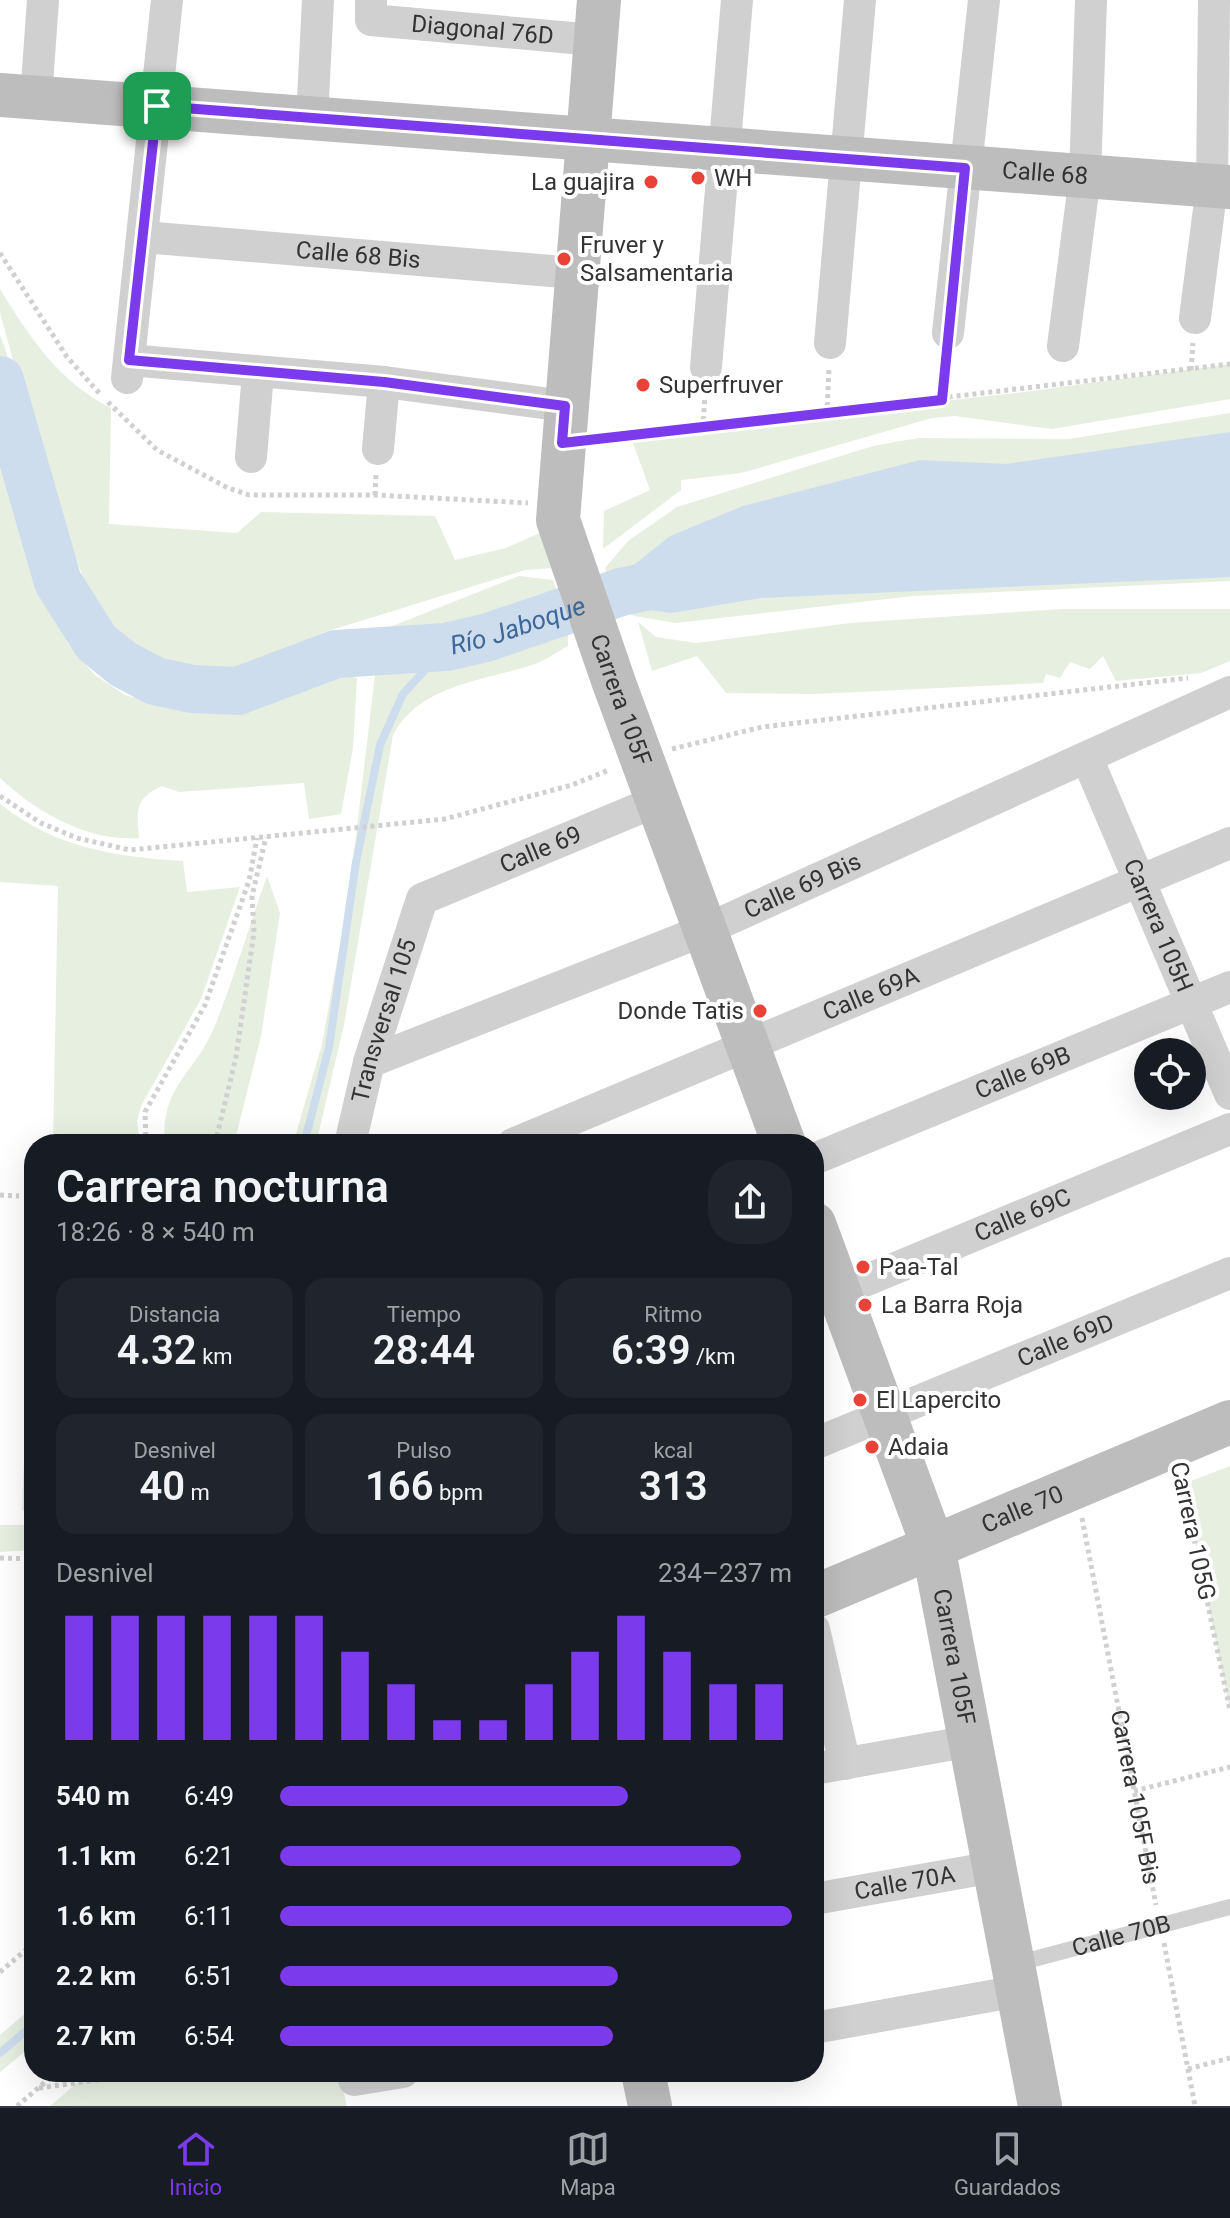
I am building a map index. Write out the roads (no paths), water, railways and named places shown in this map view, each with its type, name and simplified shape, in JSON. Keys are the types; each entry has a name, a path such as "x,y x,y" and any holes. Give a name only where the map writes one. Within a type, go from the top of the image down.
{"street":[{"path":"18,97 43,0"},
{"path":"167,0 128,369 258,373 384,382 563,424"},
{"path":"312,119 318,0"},
{"path":"706,367 737,0"},
{"path":"830,343 860,0"},
{"path":"948,333 984,0"},
{"path":"1063,346 1085,176 1091,0"},
{"path":"1195,318 1221,186 1214,0"},
{"name":"Diagonal 76D","path":"371,10 597,20"},
{"name":"Carrera 105F","path":"597,20 557,504 562,535 780,1134"},
{"name":"Calle 68","path":"18,97 1221,186"},
{"name":"Calle 68 Bis","path":"143,237 575,273"},
{"path":"251,457 258,373"},
{"path":"378,449 384,382"},
{"name":"Calle 69 Bis","path":"369,1062 705,930 1087,758 1157,722 1230,692"},
{"name":"Carrera 105H","path":"1087,758 1230,1094"},
{"name":"Calle 69","path":"422,899 657,801"},
{"name":"Calle 69A","path":"537,1134 1140,884 1230,843"},
{"name":"Transversal 105","path":"352,1134 369,1062 422,899"},
{"name":"Calle 69B","path":"824,1155 1230,987"},
{"name":"Calle 69C","path":"827,1297 1230,1129"},
{"name":"Calle 69D","path":"824,1440 1230,1273"},
{"name":"Carrera 105F","path":"827,1297 885,1415 933,1546 1040,2106"},
{"name":"Calle 70","path":"824,1593 1230,1422"},
{"path":"824,1720 829,1766 971,1741"},
{"name":"Calle 70A","path":"824,1897 994,1867"},
{"name":"Calle 70B","path":"824,2026 1015,1978"},
{"path":"645,2082 650,2106"}],"lane":[{"name":"Calle 70B","path":"1015,1978 1160,1926 1230,1907"}],"water":[{"path":"1230,432 1230,577 761,598 672,613 641,609 628,595 630,568 670,536 743,506 920,460 1006,464"}],"waterway":[{"name":"Río Jaboque","path":"0,380 58,582 96,642 123,664 155,681 192,689 238,691 336,654 446,647 485,638 621,592 691,577"},
{"path":"307,1134 329,1047 356,862 380,745 403,694 446,647"},
{"path":"0,2053 24,2033"}],"place":[{"name":"WH","path":"698,178"},
{"name":"La guajira","path":"651,182"},
{"name":"Fruver y Salsamentaria","path":"564,259"},
{"name":"Superfruver","path":"643,385"},
{"name":"Donde Tatis","path":"760,1011"},
{"name":"Paa-Tal","path":"863,1267"},
{"name":"La Barra Roja","path":"865,1305"},
{"name":"El Lapercito","path":"860,1400"},
{"name":"Adaia","path":"872,1447"}]}
